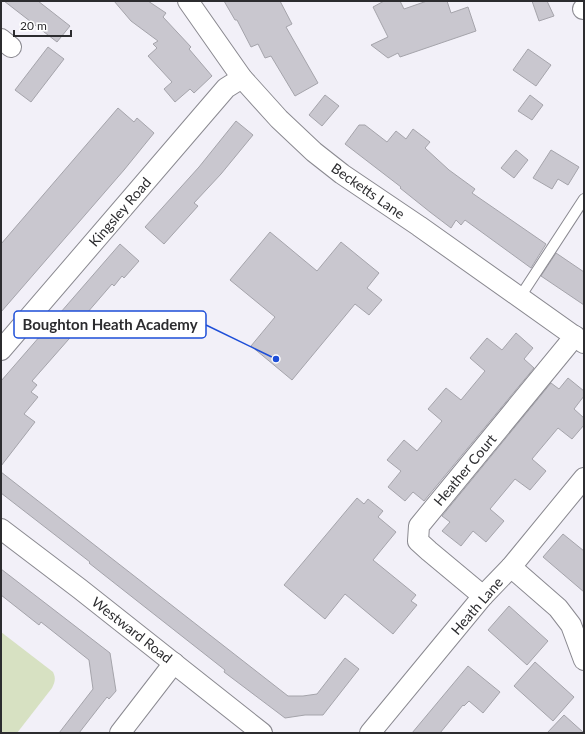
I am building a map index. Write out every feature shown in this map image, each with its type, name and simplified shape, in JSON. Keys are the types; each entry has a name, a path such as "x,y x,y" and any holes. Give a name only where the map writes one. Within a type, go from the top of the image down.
{"street":[{"name":"Becketts Lane","path":"188,1 242,78 279,119 314,152 342,174 580,339"},
{"name":"Kingsley Road","path":"1,350 226,88 242,78"},
{"name":"Heather Court","path":"483,596 429,552 418,541 419,526 580,339"},
{"name":"Heath Lane","path":"370,733 483,596 511,567 584,478"},
{"name":"Westward Road","path":"1,529 262,733"},
{"path":"511,567 558,608 570,624 584,660"},
{"path":"120,733 174,663"}],"lane":[{"path":"520,297 584,199"}],"green space":[{"path":"1,632 53,672 55,676 52,688 17,733 1,733"}],"building":[{"path":"4,1 38,1 70,26 57,42"},
{"path":"114,1 148,1 166,13 163,17 191,47 189,49 212,76 194,93 190,89 175,102 164,89 172,82 148,56 157,48 153,44 158,41 131,21"},
{"path":"224,1 280,1 292,24 286,27 318,83 295,96 271,56 265,58 258,44 251,47 237,20 235,20"},
{"path":"384,1 400,1 404,9 427,1 447,1 451,13 468,7 476,31 400,57 398,53 388,58 371,45 388,37 373,7"},
{"path":"532,1 547,1 554,16 539,21"},
{"path":"48,47 64,59 31,102 15,90"},
{"path":"528,49 551,65 536,86 513,70"},
{"path":"325,95 339,106 322,126 309,115"},
{"path":"530,95 543,105 532,120 518,111"},
{"path":"118,108 134,122 137,118 154,133 124,170 1,312 1,244"},
{"path":"236,121 253,135 221,174 194,203 198,206 164,244 145,227 199,167"},
{"path":"359,125 365,125 387,142 396,131 406,139 413,129 430,142 425,148 449,170 475,189 472,193 546,244 531,268 465,220 461,225 456,220 451,228 345,144"},
{"path":"516,150 528,160 514,178 501,168"},
{"path":"551,150 579,167 568,185 558,179 552,189 533,178"},
{"path":"270,232 317,271 341,242 379,273 367,288 382,300 369,315 355,304 292,380 251,346 275,317 230,280"},
{"path":"120,244 139,261 124,278 122,276 114,286 112,284 87,313 90,315 32,381 37,385 31,392 38,397 24,414 35,422 1,466 1,381"},
{"path":"556,253 584,272 584,305 541,276"},
{"path":"516,333 533,348 524,359 534,368 424,501 413,492 405,501 388,487 401,471 387,460 404,440 417,451 442,421 428,409 446,388 461,400 485,371 470,358 487,338 502,350"},
{"path":"568,378 584,391 584,396 574,409 584,418 584,425 572,439 558,428 532,459 546,471 530,490 515,479 490,509 504,521 486,542 473,531 461,546 442,531 450,522 442,516 551,383 559,389"},
{"path":"1,472 288,696 317,694 345,658 359,669 323,715 305,715 285,718 224,672 225,670 1,493"},
{"path":"357,498 364,504 368,499 383,511 378,517 396,532 373,560 416,595 411,601 417,605 393,634 345,594 325,619 284,585"},
{"path":"563,534 584,551 584,592 543,557"},
{"path":"1,569 110,653 116,691 109,699 107,697 79,733 59,733 93,689 89,660 41,622 39,625 1,595"},
{"path":"509,606 548,641 527,665 488,630"},
{"path":"535,662 574,697 553,721 514,686"},
{"path":"468,666 500,692 483,713 469,701 464,706 463,705 440,733 412,733"},
{"path":"564,715 584,733 547,733"}],"place":[{"name":"Boughton Heath Academy","path":"276,359"}]}
